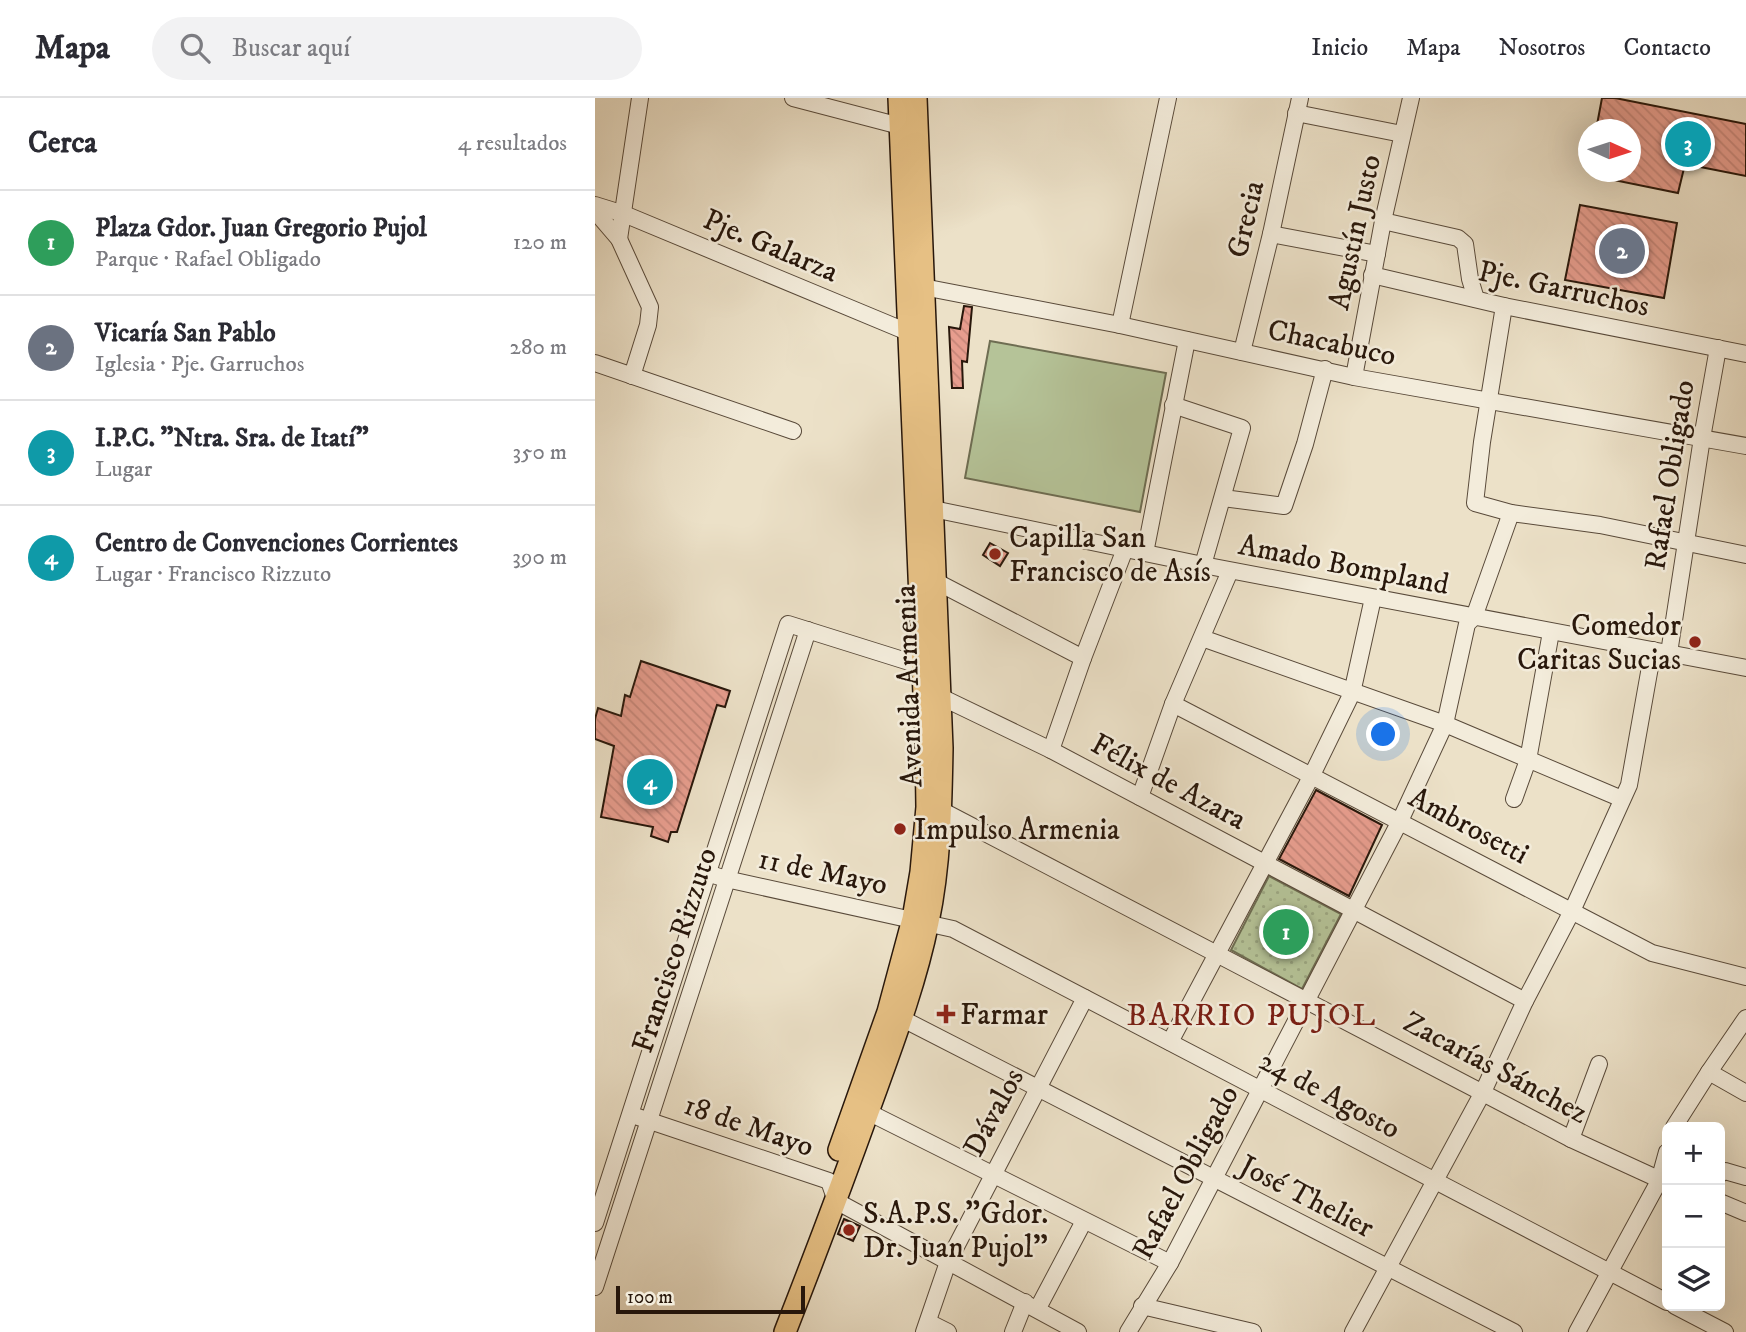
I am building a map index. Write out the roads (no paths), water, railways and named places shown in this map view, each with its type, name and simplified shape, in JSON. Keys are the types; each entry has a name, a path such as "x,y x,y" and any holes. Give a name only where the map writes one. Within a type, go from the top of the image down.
{"main road":[{"name":"Avenida Armenia","path":"899,98 909,125"},
{"name":"Avenida Armenia","path":"785,1332 896,1015 920,921 921,872 934,809 942,748 927,582 924,509 909,125 916,98"},
{"name":"Avenida Armenia","path":"927,582 922,666 926,742 934,809"},
{"name":"Avenida Armenia","path":"770,1332 833,1191"}],"street":[{"path":"619,239 640,98"},
{"path":"793,98 909,125"},
{"path":"1120,325 1168,98"},
{"name":"Agustín Justo","path":"1353,377 1383,221 1411,98"},
{"path":"1298,106 1402,134"},
{"name":"Grecia","path":"1242,352 1298,106"},
{"name":"Pje. Galarza","path":"595,205 624,214 917,332"},
{"path":"595,211 619,239 650,307 648,325 632,376"},
{"path":"1383,221 1458,239 1465,244 1476,299"},
{"path":"1271,234 1377,254"},
{"name":"Pje. Garruchos","path":"1372,275 1504,306 1746,354"},
{"name":"Chacabuco","path":"916,287 1120,325 1353,377 1746,446"},
{"path":"1504,306 1475,503 1511,513 1600,525 1746,555"},
{"path":"1145,553 1187,340"},
{"name":"Rafael Obligado","path":"1353,1332 1483,1092 1525,1001 1572,911 1622,799 1633,769 1685,543 1718,348"},
{"path":"595,363 793,431"},
{"path":"1223,498 1284,506 1305,444 1325,369"},
{"path":"1173,405 1242,428 1203,565"},
{"name":"Amado Bompland","path":"924,509 1230,571 1746,668"},
{"name":"Rafael Obligado","path":"1128,1332 1170,1264 1400,821 1445,724 1467,625 1474,617 1511,513"},
{"path":"1051,750 1083,657 1125,549"},
{"path":"1140,797 1173,704 1230,571"},
{"path":"927,582 1083,657"},
{"path":"1170,1042 1219,954 1353,693 1373,598"},
{"name":"Francisco Rizzuto","path":"595,1223 788,624 808,630 595,1287"},
{"path":"808,630 922,666 939,696"},
{"path":"1514,799 1528,760 1551,632"},
{"path":"1202,638 1445,724 1622,799"},
{"name":"Félix de Azara","path":"939,696 1051,750 1525,1001"},
{"name":"Ambrosetti","path":"1173,704 1652,953 1746,978"},
{"name":"Zacarías Sánchez","path":"934,809 1219,954 1571,1139 1662,1182"},
{"name":"11 de Mayo","path":"707,873 920,921"},
{"name":"24 de Agosto","path":"920,921 953,929 1662,1299"},
{"name":"Dávalos","path":"926,1327 948,1262 1085,998"},
{"name":"José Thelier","path":"896,1015 1514,1332"},
{"path":"1677,1122 1746,1018"},
{"path":"1571,1139 1599,1064"},
{"path":"1709,1072 1746,1093"},
{"path":"861,1109 1170,1264"},
{"name":"18 de Mayo","path":"629,1115 833,1191 948,1262 1078,1332"},
{"path":"1725,1171 1746,1177"},
{"path":"1577,1332 1662,1184"},
{"path":"1725,1204 1746,1213"},
{"path":"1013,1332 1084,1221"},
{"path":"1142,1306 1244,1331"},
{"path":"1685,1311 1725,1332"},
{"path":"926,1327 948,1332"}],"place":[{"name":"I.P.C. \"Ntra. Sra. de Itatí\"","path":"1688,144"},
{"name":"Vicaría San Pablo","path":"1622,251"},
{"name":"Capilla San Francisco de Asís","path":"995,554"},
{"name":"Comedor Caritas Sucias","path":"1695,642"},
{"name":"Centro de Convenciones Corrientes","path":"650,782"},
{"name":"Impulso Armenia","path":"900,829"},
{"name":"Plaza Gdor. Juan Gregorio Pujol","path":"1286,932"},
{"name":"Farmar","path":"946,1014"},
{"name":"S.A.P.S. \"Gdor. Dr. Juan Pujol\"","path":"849,1230"}],"district":[{"name":"BARRIO PUJOL","path":"1252,1014"}]}
